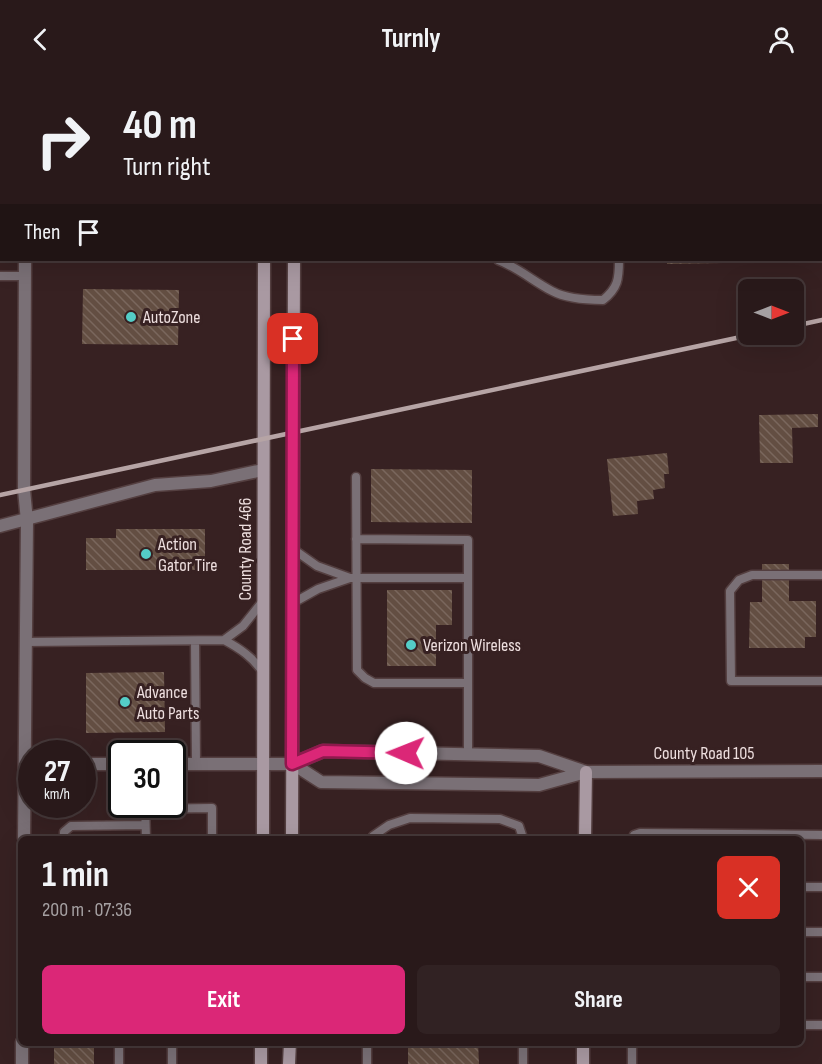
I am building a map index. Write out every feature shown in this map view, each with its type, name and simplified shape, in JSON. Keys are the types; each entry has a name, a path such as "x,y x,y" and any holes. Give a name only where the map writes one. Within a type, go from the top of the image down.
{"main road":[{"name":"County Road 466","path":"263,836 264,261"},
{"path":"292,836 294,261"},
{"path":"585,836 586,772"},
{"path":"261,1046 261,1064"},
{"path":"289,1064 290,1046"},
{"path":"583,1064 584,1046"}],"street":[{"path":"25,261 24,490 27,520 28,740"},
{"path":"0,526 155,485 211,481 263,470"},
{"name":"County Road 105","path":"292,764 323,751 468,754 539,756 586,772"},
{"path":"186,764 292,764"},
{"name":"County Road 105","path":"292,764 321,782 540,785 586,772 822,771"},
{"path":"24,836 25,818"},
{"path":"22,1046 22,1064"}],"lane":[{"path":"501,261 511,265 553,292 580,300 603,300 614,291 619,274 619,261"},
{"path":"0,276 25,276"},
{"path":"356,477 356,539 353,578 357,670 374,683 468,683"},
{"path":"356,539 468,540 468,754"},
{"path":"292,549 317,566 353,578"},
{"path":"822,575 752,575 739,580 730,591 731,681 822,681"},
{"path":"292,603 318,589 353,578 468,578"},
{"path":"224,640 249,620 263,601"},
{"path":"26,642 224,640 242,650 263,672"},
{"path":"195,641 196,764"},
{"path":"186,807 212,808 212,836"},
{"path":"145,818 146,836"},
{"path":"373,836 389,825 411,818 500,819 519,826 522,836"},
{"path":"64,836 64,832 71,826 145,825"},
{"path":"634,836 640,833 692,836 822,835"},
{"path":"804,887 822,887"},
{"path":"804,932 822,932"},
{"path":"804,978 822,977"},
{"path":"804,1025 822,1025"},
{"path":"119,1046 119,1064"},
{"path":"172,1046 172,1064"},
{"path":"367,1046 367,1064"},
{"path":"523,1046 523,1064"},
{"path":"632,1046 632,1064"}],"building":[{"path":"667,261 781,261 781,262 667,264"},
{"name":"AutoZone","path":"83,289 179,290 178,345 82,344"},
{"path":"818,414 818,427 792,428 793,463 760,463 759,415"},
{"path":"667,453 669,474 664,474 665,488 653,490 654,499 637,501 638,514 613,516 607,459"},
{"path":"371,469 472,470 472,523 371,522"},
{"name":"Action Gator Tire","path":"116,529 205,529 205,570 86,570 86,538 116,538"},
{"path":"762,564 789,564 789,601 816,601 816,637 805,637 805,648 749,648 750,602 762,602"},
{"name":"Verizon Wireless","path":"387,590 452,590 452,625 436,625 436,666 387,666"},
{"name":"Advance Auto Parts","path":"164,672 165,732 86,733 86,673"},
{"path":"54,1046 94,1046 94,1064 54,1064"},
{"path":"408,1046 478,1046 479,1064 408,1064"}],"railway":[{"path":"804,324 822,320"},
{"path":"0,495 738,338"}],"place":[{"name":"AutoZone","path":"131,317"},
{"name":"Action Gator Tire","path":"146,554"},
{"name":"Verizon Wireless","path":"411,645"},
{"name":"Advance Auto Parts","path":"125,702"}],"route":[{"path":"293,339 292,764 323,751 406,753"}]}
